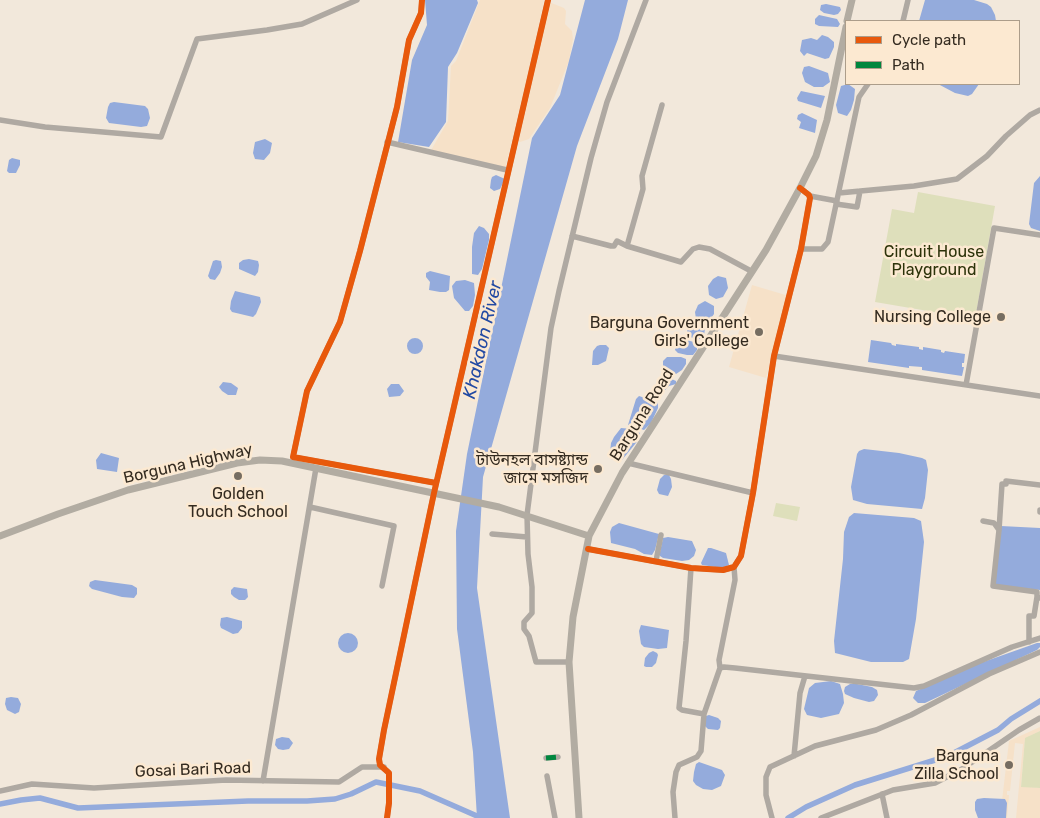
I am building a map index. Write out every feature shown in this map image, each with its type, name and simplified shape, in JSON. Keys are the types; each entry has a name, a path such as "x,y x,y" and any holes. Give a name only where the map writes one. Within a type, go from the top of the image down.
{"main road":[{"path":"847,20 852,0"},
{"name":"Barguna Road","path":"579,818 569,662 573,617 590,536 628,463 752,271 800,188 816,156 827,120 845,32"},
{"name":"Borguna Highway","path":"0,536 128,490 237,463 260,460 282,461 499,507 590,536"}],"street":[{"path":"0,120 44,127 161,136 197,39 302,24 358,0"},
{"path":"422,0 421,13 409,40 397,107 360,251 340,322 307,391 294,457 436,483"},
{"path":"387,818 389,773 380,764 379,759 384,730 436,483 507,170 548,0"},
{"path":"569,662 536,662 529,636 524,629 524,622 532,613 532,587 527,537 528,515 551,328 572,236 607,102 646,0"},
{"path":"903,20 908,0"},
{"path":"801,249 822,249 828,242 859,97 867,85"},
{"path":"627,246 643,189 642,176 662,105"},
{"path":"839,193 914,186 957,179 987,156 1030,115 1040,110"},
{"path":"387,142 507,170"},
{"path":"800,188 810,196 857,208 860,191"},
{"path":"675,818 673,792 676,772 679,765 697,757 701,751 704,714 720,668 719,660 735,580 734,568 741,556 753,493 774,356 801,249 810,196"},
{"path":"966,385 994,228 1040,235"},
{"path":"572,236 611,246 614,246 617,241 627,246 681,262 693,249 699,247 710,249 752,271"},
{"path":"774,356 1040,396"},
{"path":"628,463 753,493"},
{"path":"263,781 316,468"},
{"path":"1029,642 1029,616 1034,616 1038,598 1037,592 993,586 1002,484 1006,484 1006,481 1040,485"},
{"path":"310,507 394,526 382,586"},
{"path":"983,521 994,523 999,530"},
{"path":"492,534 527,537"},
{"path":"656,561 661,535"},
{"path":"588,549 690,568 723,570 734,568"},
{"path":"690,568 686,641 679,708 704,714"},
{"path":"720,668 904,687 924,686 1012,647 1040,638"},
{"path":"772,818 766,795 767,771 770,767 815,746 876,730 911,715 988,674 1040,652"},
{"path":"794,756 800,693 805,676"},
{"path":"820,818 892,790 935,783 962,769 1040,718"},
{"path":"546,758 558,757"},
{"name":"Gosai Bari Road","path":"0,791 32,784 94,788 226,780 339,782 362,767 384,768"},
{"path":"547,776 555,818"},
{"path":"882,794 887,818"},
{"path":"574,818 579,818"}],"shaded area":[{"path":"480,0 544,0 534,51 505,169 430,152 448,121 451,66 456,61"},
{"path":"549,2 564,8 566,11 565,24 572,31 573,39 569,61 550,108 529,139 520,142 518,140"},
{"name":"Barguna Government Girls' College","path":"752,285 789,296 766,378 729,367"},
{"name":"Barguna Zilla School","path":"1040,727 1040,731 1025,739 1021,786 1040,788 1040,818 1016,818 1023,744 1015,743 1010,791 1007,791 1007,795 1009,795 1007,818 1000,818 1009,741"}],"green space":[{"name":"Circuit House Playground","path":"918,192 995,206 975,319 875,302 892,209 914,213"},
{"path":"776,503 800,507 797,521 773,516"},
{"path":"1040,731 1040,788 1021,787 1025,738"}],"water":[{"path":"425,0 477,0 478,3 457,53 448,67 446,122 429,147 398,142 412,60 427,25"},
{"path":"585,0 628,0 618,39 577,146 483,477 477,588 510,818 477,818 473,752 457,629 456,531 467,454 532,138 560,95"},
{"path":"925,0 974,0 991,7 996,20 919,20"},
{"path":"826,4 840,7 841,10 838,14 834,15 824,13 820,10 821,5"},
{"path":"819,15 837,19 840,24 838,27 819,26 815,24 815,19"},
{"path":"822,35 834,42 829,58 825,59 807,53 804,56 800,51 802,40 811,38 817,40"},
{"path":"809,66 828,73 830,82 823,87 814,87 805,82 802,73 804,67"},
{"path":"849,85 855,89 854,100 847,116 838,113 836,105 841,86"},
{"path":"940,85 978,85 972,94 968,96 955,93"},
{"path":"801,91 825,96 821,108 798,101 797,98"},
{"path":"110,103 145,106 148,109 150,118 147,126 109,123 106,118 108,107"},
{"path":"802,113 817,120 815,133 799,128 801,122 797,119 798,115"},
{"path":"265,139 272,143 270,153 264,160 255,159 253,153 255,142"},
{"path":"12,158 20,160 16,173 9,173 7,171 9,160"},
{"path":"496,175 505,179 500,189 494,191 490,188 491,180"},
{"path":"1040,176 1040,231 1031,228 1029,224 1034,183"},
{"path":"479,226 484,228 489,234 489,240 482,269 478,275 472,274 472,247 474,233"},
{"path":"249,259 258,261 258,272 255,276 239,269 239,263"},
{"path":"213,261 221,261 222,267 215,280 210,279 208,276"},
{"path":"430,271 450,276 449,290 440,292 429,290 430,282 426,277 426,273"},
{"path":"718,276 726,278 728,288 723,297 716,299 709,295 708,286"},
{"path":"465,280 474,283 475,295 473,306 469,311 465,311 454,298 452,286 456,281"},
{"path":"235,291 260,297 261,302 253,317 232,312 230,309 231,301"},
{"path":"705,301 714,306 714,314 709,321 703,322 696,319 695,312 698,305"},
{"path":"693,323 705,328 704,336 700,339 689,337 687,333 688,326"},
{"path":"415,338 423,346 415,354 407,346"},
{"path":"682,339 697,344 697,350 693,355 678,353 675,350 677,341"},
{"path":"871,340 891,343 896,346 896,344 919,347 919,349 923,350 923,347 941,350 944,353 945,351 965,354 964,363 962,363 962,367 964,367 962,376 922,370 922,367 909,366 909,368 868,362"},
{"path":"600,345 606,345 609,348 606,361 598,365 592,365 593,351"},
{"path":"667,357 681,357 686,359 686,364 676,374 663,371 663,361"},
{"path":"665,376 676,381 676,384 669,386 664,391 659,389 657,385 661,377"},
{"path":"223,382 231,383 238,388 236,395 228,395 222,391 219,387"},
{"path":"391,384 399,384 404,391 400,396 389,397 387,389"},
{"path":"639,396 658,404 651,423 644,430 628,425 636,399"},
{"path":"621,428 632,429 640,433 640,438 622,460 612,460 610,453 611,443"},
{"path":"864,449 899,453 926,460 928,470 922,509 867,504 853,500 851,487 857,454"},
{"path":"101,453 119,458 117,472 97,469 96,460"},
{"path":"664,475 669,475 671,479 672,487 668,496 659,494 657,490 660,479"},
{"path":"854,513 914,518 921,521 924,542 916,619 909,659 903,662 871,662 835,653 834,641 844,532 849,517"},
{"path":"619,523 659,534 652,555 611,543 610,532 612,527"},
{"path":"1001,526 1040,528 1040,590 995,585"},
{"path":"668,537 692,541 696,550 694,556 689,560 682,561 660,556 663,538"},
{"path":"708,548 726,553 729,565 722,568 702,565 701,563"},
{"path":"95,580 132,585 137,588 137,594 134,598 122,597 92,589 89,586 90,582"},
{"path":"234,587 247,589 248,597 245,600 239,600 234,597 231,594 231,590"},
{"path":"227,617 242,621 242,628 238,633 233,634 221,628 221,618"},
{"path":"641,625 669,630 667,648 644,647 641,644 639,631"},
{"path":"348,633 355,636 358,643 355,650 348,653 341,650 338,643 341,636"},
{"path":"1040,643 1040,647 1037,650 925,703 918,703 913,698 916,691 972,666"},
{"path":"653,651 658,655 656,663 652,667 644,666 645,658"},
{"path":"831,681 840,684 843,694 844,703 839,714 821,718 807,715 804,709 809,688 815,683"},
{"path":"850,684 872,687 877,690 878,695 874,701 869,702 854,698 845,694 844,691 845,687"},
{"path":"6,698 18,698 21,704 19,712 15,714 7,710 5,704"},
{"path":"709,715 721,721 718,730 708,729 705,726 706,716"},
{"path":"282,737 289,738 293,743 289,749 278,749 275,745 276,739"},
{"path":"699,762 722,770 725,775 721,786 712,790 703,789 696,785 693,781 694,772 696,764"},
{"path":"977,799 1005,799 1007,803 1006,818 978,818 975,802"}],"waterway":[{"path":"788,818 806,807 855,785 948,756 998,730 1011,719 1040,701"},
{"path":"0,804 40,798 78,808 248,801 307,801 335,799 351,794 376,782 420,791 477,816"}],"marked path":[{"path":"546,758 558,757"}],"cycle path":[{"path":"422,0 421,13 409,40 397,107 340,322 307,391 293,457 436,483"},
{"path":"387,818 389,773 380,765 379,759 384,730 434,493 548,0"},
{"path":"588,549 691,568 723,570 734,567 741,556 753,493 774,356 801,249 810,198 800,188"}],"place":[{"name":"Nursing College","path":"1001,317"},
{"name":"Barguna Government Girls' College","path":"759,332"},
{"name":"টাউনহল বাসষ্ট্যান্ড জামে মসজিদ","path":"598,469"},
{"name":"Golden Touch School","path":"238,476"},
{"name":"Barguna Zilla School","path":"1009,765"}],"water label":[{"name":"Khakdon River","path":"483,340"}]}
